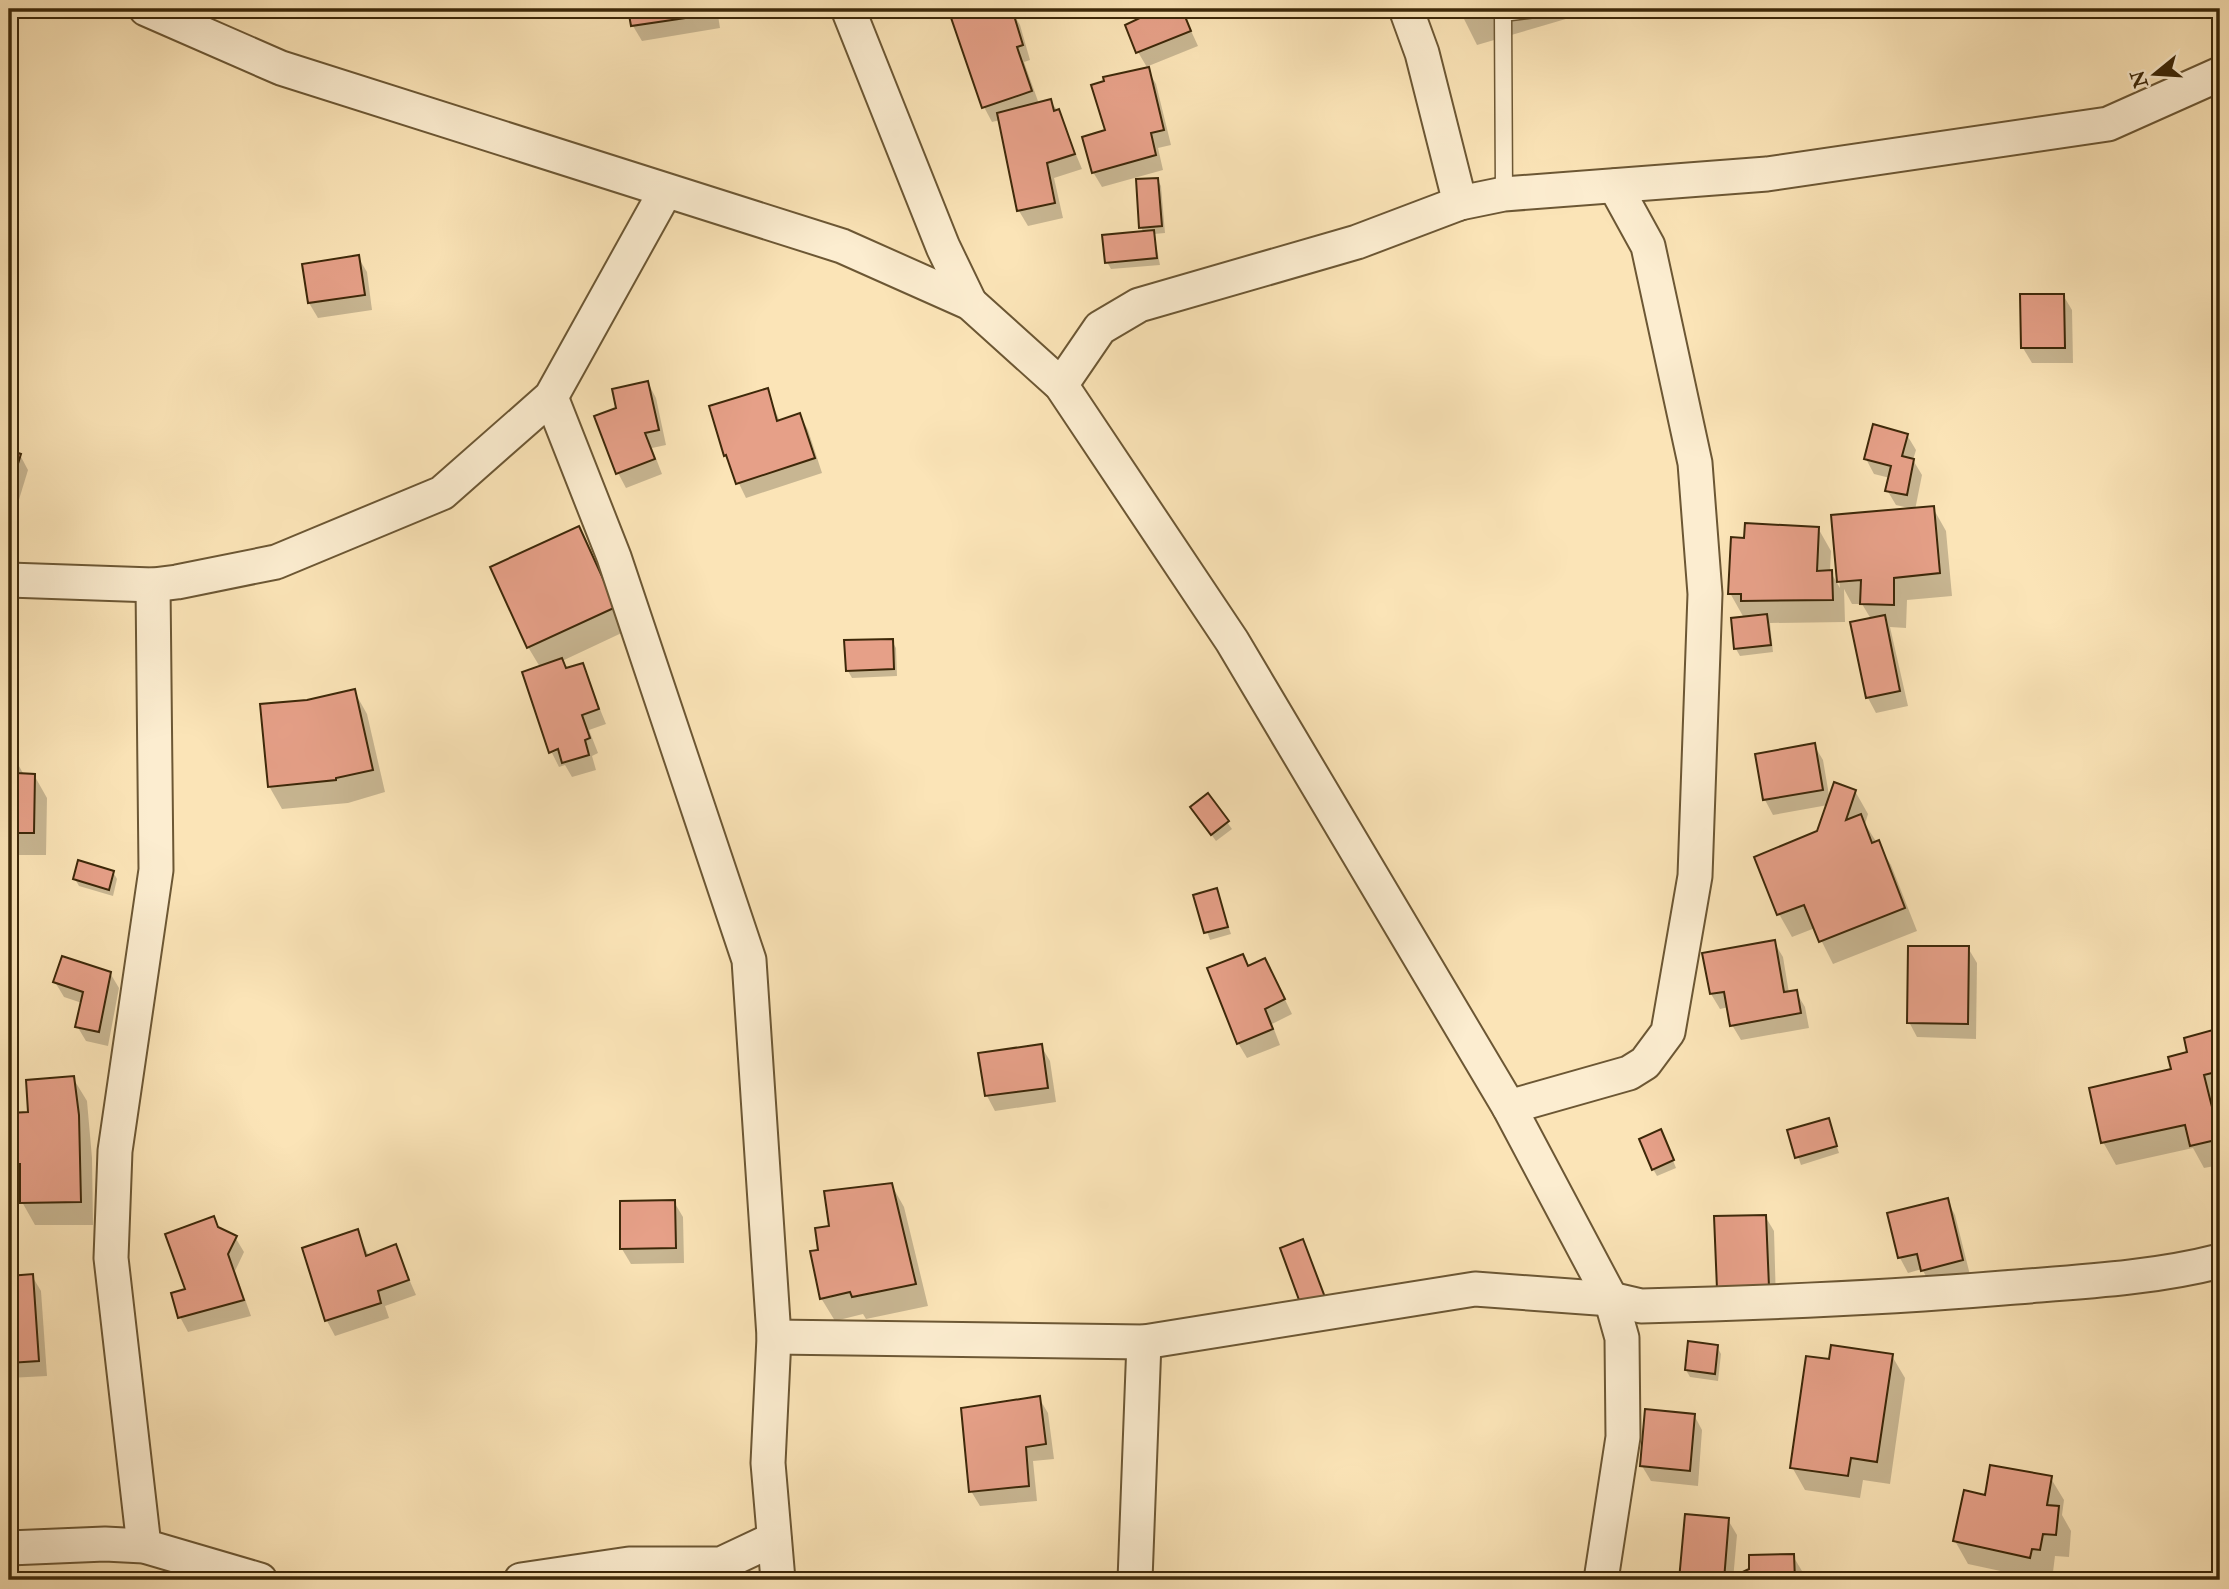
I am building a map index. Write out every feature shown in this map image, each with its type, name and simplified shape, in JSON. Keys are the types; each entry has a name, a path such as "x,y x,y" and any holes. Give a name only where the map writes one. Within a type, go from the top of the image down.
{"street":[{"path":"146,9 281,68 842,246 970,303 1061,385 1232,641 1509,1107 1611,1299 1622,1338 1623,1437 1601,1580"},
{"path":"848,9 943,247 970,303"},
{"path":"1406,9 1422,53 1460,203"},
{"path":"1061,385 1100,328 1139,305 1357,242 1460,203 1504,194 1767,174 2108,124 2220,74"},
{"path":"1509,1107 1629,1073 1645,1063 1668,1032 1695,876 1705,594 1695,463 1648,246 1615,186"},
{"path":"9,580 153,585 276,562 442,493 551,397 666,192"},
{"path":"551,397 614,557 749,960 774,1337 768,1463 778,1580"},
{"path":"144,1546 111,1258 115,1151 156,870 153,585"},
{"path":"774,1337 1143,1342 1475,1289 1611,1299 1641,1306 1832,1301 2105,1279 2180,1271 2220,1261"},
{"path":"1135,1580 1143,1342"},
{"path":"521,1580 629,1564 721,1564 774,1539"},
{"path":"9,1548 105,1544 144,1546 260,1580"}],"lane":[{"path":"1504,194 1503,13 1535,9"}],"building":[{"path":"628,9 712,9 713,14 631,26"},
{"path":"948,9 1012,9 1023,45 1017,47 1032,91 982,108"},
{"path":"1138,9 1182,9 1191,31 1136,53 1125,25 1140,18"},
{"path":"1149,67 1164,130 1151,133 1156,155 1092,173 1082,137 1105,130 1091,85 1104,81 1103,77"},
{"path":"1051,99 1054,111 1059,109 1075,154 1047,163 1055,203 1017,211 997,113"},
{"path":"1158,178 1162,226 1139,228 1136,179"},
{"path":"1154,230 1157,258 1105,263 1102,235"},
{"path":"359,255 365,295 308,303 302,264"},
{"path":"2020,294 2064,294 2065,348 2021,348"},
{"path":"648,381 659,430 645,433 655,459 616,474 594,416 616,408 612,389"},
{"path":"768,388 777,421 800,413 815,458 736,484 726,455 724,456 709,406"},
{"path":"1873,424 1908,434 1902,456 1914,459 1907,495 1885,491 1891,466 1864,459"},
{"path":"9,450 21,454 9,493"},
{"path":"1934,506 1940,573 1894,578 1894,605 1860,604 1861,580 1837,582 1831,515"},
{"path":"1745,523 1819,527 1817,571 1832,570 1833,600 1741,601 1741,594 1728,594 1731,537 1744,538"},
{"path":"579,526 616,607 527,648 490,567"},
{"path":"1767,614 1771,645 1734,649 1731,618"},
{"path":"1885,615 1900,691 1866,698 1850,622"},
{"path":"893,639 894,669 846,671 844,640"},
{"path":"562,658 566,668 583,663 599,709 582,715 590,738 585,740 589,755 562,763 558,749 549,753 522,672"},
{"path":"355,689 373,770 336,780 268,787 260,704 307,700"},
{"path":"1815,743 1823,790 1763,800 1755,754"},
{"path":"9,757 16,757 17,773 35,774 34,833 9,833"},
{"path":"1834,782 1856,790 1846,820 1861,814 1872,843 1879,840 1905,908 1819,942 1804,905 1777,915 1754,857 1817,831"},
{"path":"1208,793 1229,821 1211,835 1190,807"},
{"path":"78,860 114,871 109,890 73,879"},
{"path":"1217,888 1228,927 1204,933 1193,895"},
{"path":"1775,940 1784,992 1797,990 1801,1013 1730,1026 1724,992 1710,994 1702,953"},
{"path":"1908,946 1969,946 1968,1024 1907,1023"},
{"path":"1243,954 1248,966 1265,958 1285,999 1265,1009 1273,1029 1237,1044 1207,968"},
{"path":"62,956 111,972 99,1032 75,1027 83,992 53,982"},
{"path":"2220,1028 2220,1071 2204,1075 2220,1139 2190,1146 2185,1125 2101,1143 2089,1088 2171,1069 2168,1057 2187,1052 2184,1038"},
{"path":"1042,1044 1048,1088 985,1096 978,1053"},
{"path":"74,1076 79,1115 81,1202 20,1203 20,1164 9,1164 9,1113 28,1112 26,1080"},
{"path":"1829,1118 1837,1146 1795,1158 1787,1130"},
{"path":"1661,1129 1674,1160 1652,1170 1639,1139"},
{"path":"892,1183 916,1284 852,1297 850,1292 820,1299 810,1251 818,1250 815,1228 829,1226 824,1191"},
{"path":"1948,1198 1963,1260 1921,1271 1917,1254 1898,1258 1887,1213"},
{"path":"675,1200 676,1248 620,1249 620,1201"},
{"path":"1766,1215 1769,1287 1717,1289 1714,1216"},
{"path":"214,1216 218,1227 237,1236 228,1254 244,1300 178,1318 171,1293 185,1289 165,1234"},
{"path":"358,1229 366,1256 396,1244 409,1280 378,1291 381,1303 325,1321 302,1248"},
{"path":"1303,1239 1326,1300 1302,1308 1280,1248"},
{"path":"33,1274 39,1361 9,1363 9,1276"},
{"path":"1688,1341 1718,1345 1715,1374 1685,1370"},
{"path":"1831,1345 1893,1354 1877,1462 1851,1458 1848,1476 1790,1468 1806,1356 1829,1359"},
{"path":"1040,1396 1046,1444 1026,1447 1029,1486 969,1492 961,1408"},
{"path":"1645,1409 1695,1414 1690,1471 1640,1466"},
{"path":"1990,1465 2052,1476 2047,1505 2059,1506 2056,1535 2043,1534 2040,1550 2032,1549 2030,1558 1953,1541 1964,1490 1985,1495"},
{"path":"1685,1514 1729,1518 1724,1580 1679,1580"},
{"path":"1794,1554 1795,1580 1735,1580 1734,1576 1749,1569 1749,1555"}]}
